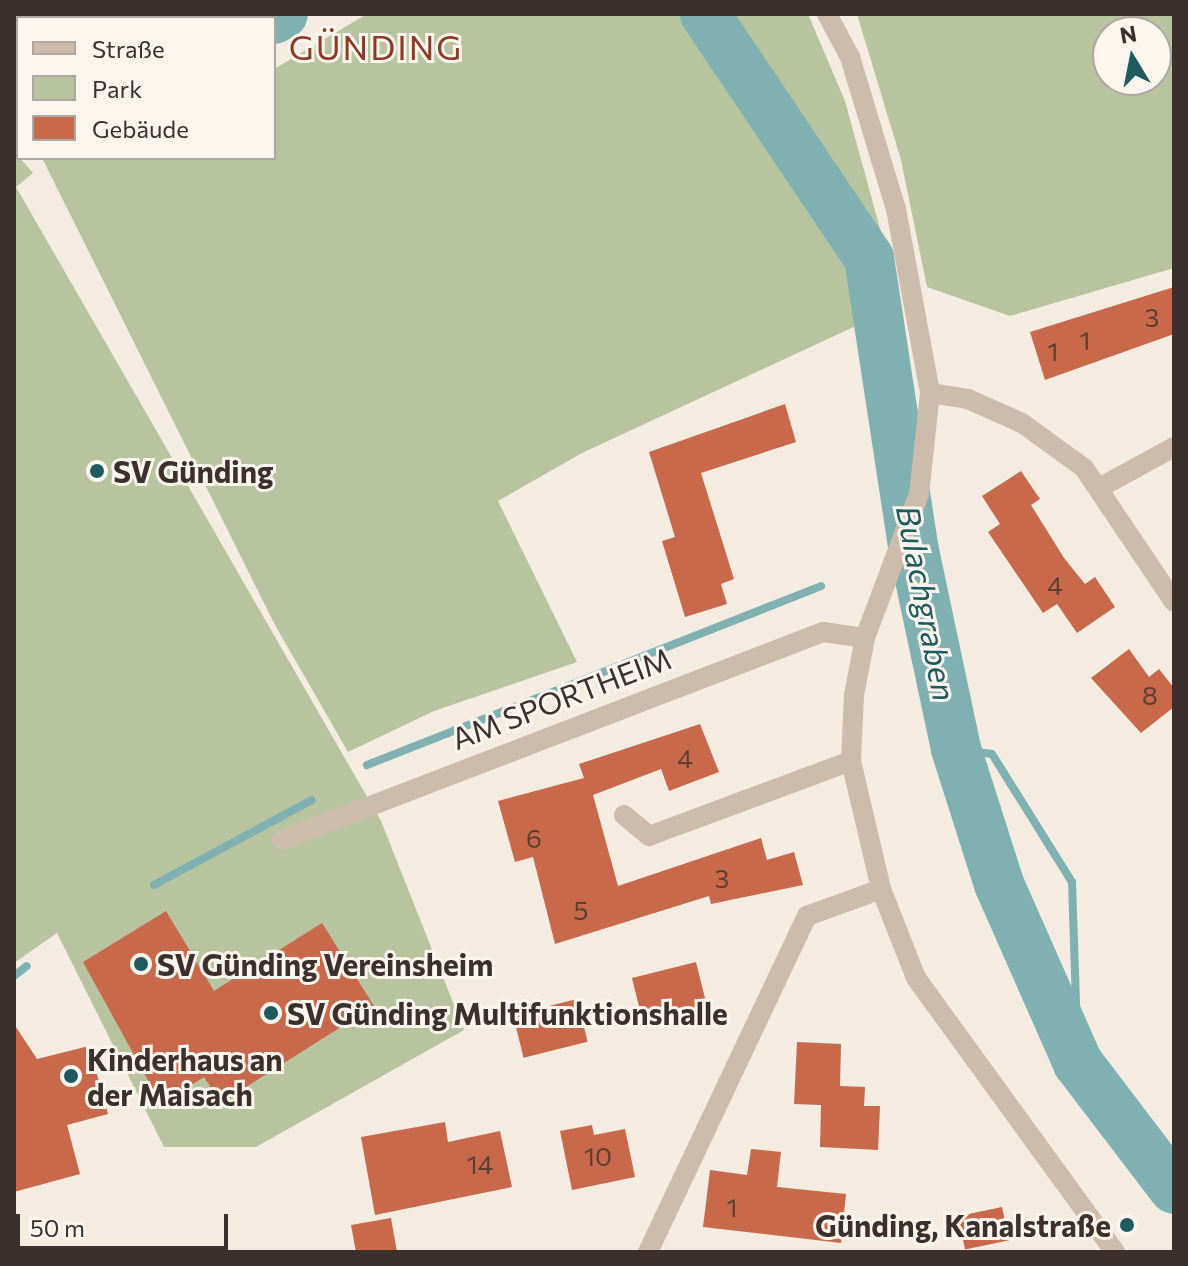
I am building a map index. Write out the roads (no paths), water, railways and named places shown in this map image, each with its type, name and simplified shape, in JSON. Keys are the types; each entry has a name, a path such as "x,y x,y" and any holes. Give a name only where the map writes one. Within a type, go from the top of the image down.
{"street":[{"path":"827,14 850,57 896,209 930,393 919,494 865,638 851,761 881,889 916,978 1115,1252"},
{"path":"930,393 968,399 1022,423 1099,488 1174,602"},
{"path":"1099,488 1174,447"},
{"name":"AM SPORTHEIM","path":"282,840 823,632 865,638"},
{"path":"624,815 649,836 851,761"},
{"path":"648,1252 807,916 881,889"}],"waterway":[{"path":"276,18 283,14"},
{"name":"Bulachgraben","path":"705,14 869,258 914,551 956,749 999,884 1078,1063 1174,1189"},
{"path":"367,765 821,586"},
{"path":"956,749 992,754 1072,882 1078,1063"},
{"path":"154,885 312,800"},
{"path":"14,976 27,966"}],"place":[{"name":"SV Günding","path":"97,471"},
{"name":"SV Günding Vereinsheim","path":"141,964"},
{"name":"SV Günding Multifunktionshalle","path":"271,1013"},
{"name":"Kinderhaus an der Maisach","path":"71,1076"},
{"name":"Günding, Kanalstraße","path":"1127,1225"}],"district":[{"name":"GÜNDING","path":"376,47"}]}
